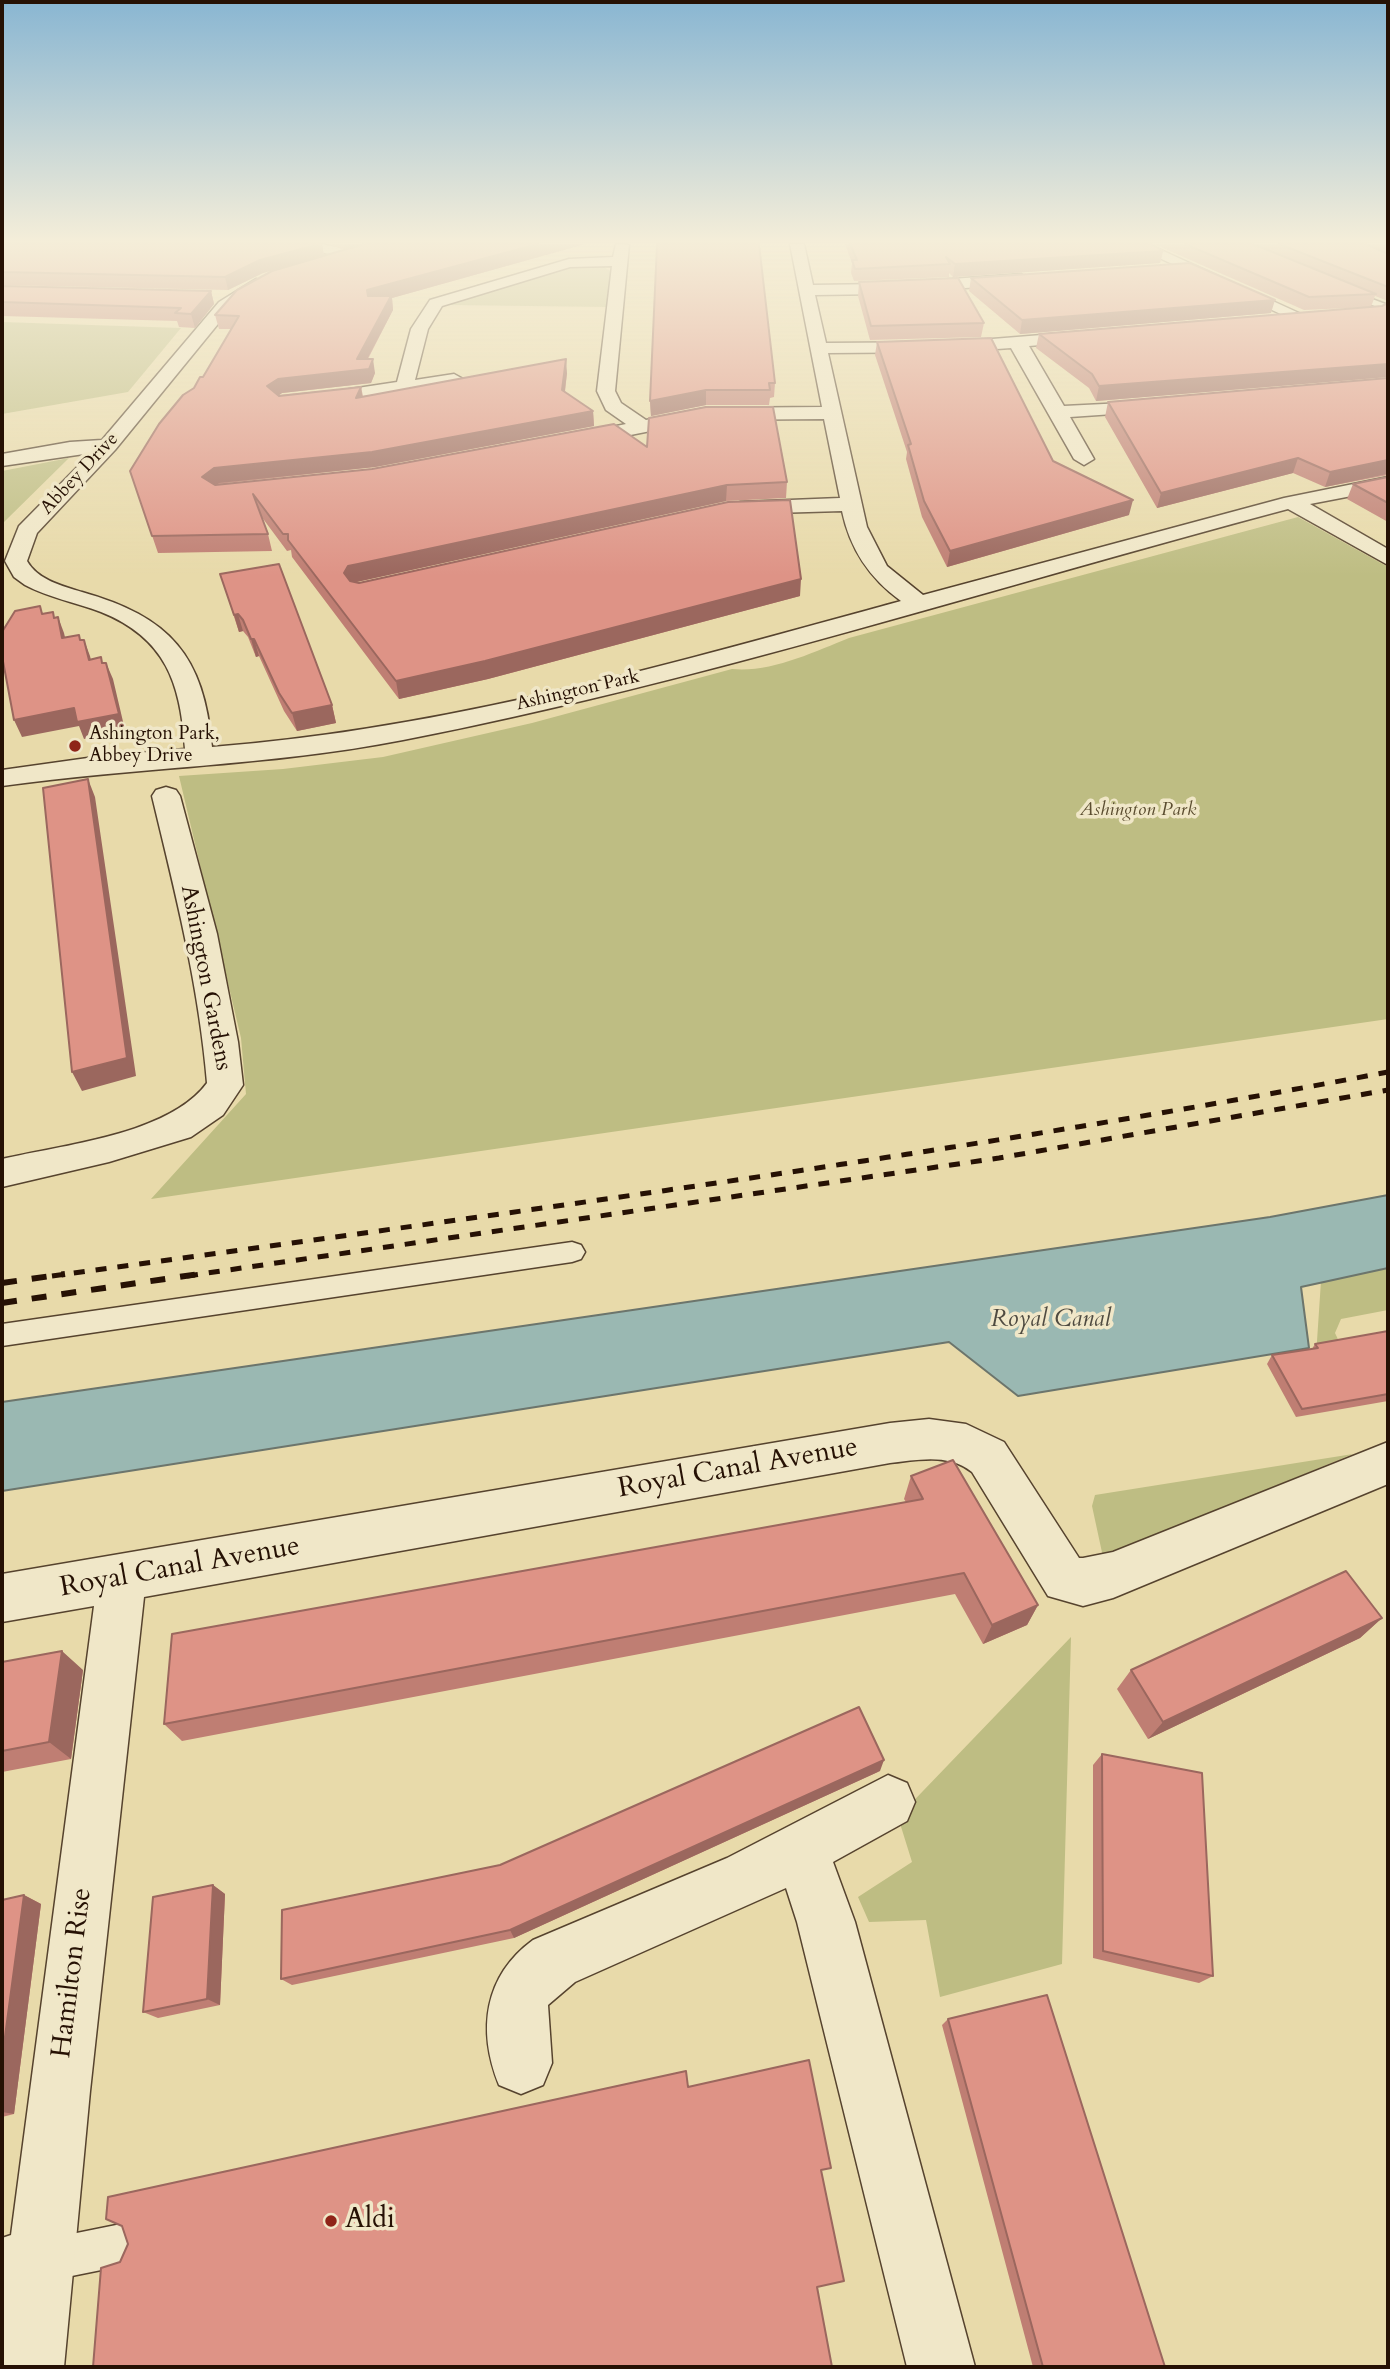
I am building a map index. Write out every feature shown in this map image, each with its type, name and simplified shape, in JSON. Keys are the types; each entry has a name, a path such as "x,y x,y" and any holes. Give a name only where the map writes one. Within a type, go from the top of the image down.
{"street":[{"name":"Abbey Drive","path":"185,355 108,446 27,531 9,562 52,590 119,611 156,637 183,670 197,717 200,755"},
{"path":"406,385 405,374 411,355"},
{"path":"610,355 606,391 613,406 640,425"},
{"path":"821,355 850,504 868,558 878,572 917,602"},
{"path":"1026,355 1084,459"},
{"path":"293,402 352,396 454,379"},
{"path":"1058,412 1182,403"},
{"path":"544,446 706,414 832,413"},
{"path":"2,460 70,448 108,446"},
{"name":"Ashington Park","path":"2,778 118,761 326,745 407,731 632,679 1291,502 1388,483"},
{"path":"1291,502 1388,558"},
{"path":"716,512 747,507 850,504"},
{"name":"Ashington Gardens","path":"2,1173 109,1148 178,1127 210,1106 225,1085 221,1042 201,934 166,796"},
{"name":"Royal Canal Avenue","path":"2,1598 890,1443 948,1440 976,1446 988,1457 1065,1579 1083,1582 1113,1575 1388,1463"},
{"name":"Hamilton Rise","path":"30,2367 21,2266 122,1578"},
{"path":"521,2063 517,1998 532,1975 554,1961 747,1878 888,1802"},
{"path":"801,1850 826,1922 941,2367"}],"lane":[{"path":"2,1335 572,1252"},
{"path":"21,2266 131,2243"}],"green space":[{"path":"2,355 159,355 128,392 2,414"},
{"path":"69,458 2,524 2,471"},
{"name":"Ashington Park","path":"1298,517 1388,567 1388,1019 151,1199 246,1094 241,1038 179,776 283,769 383,757 532,723 732,669 776,665 849,638"},
{"path":"1388,1268 1388,1310 1341,1319 1335,1333 1344,1352 1316,1356 1321,1281"},
{"path":"1353,1454 1103,1557 1092,1506 1095,1495"},
{"path":"1071,1637 1062,1964 940,1997 926,1920 869,1922 858,1897 912,1862 898,1817"}],"water":[{"name":"Royal Canal","path":"1388,1195 1388,1268 1301,1287 1309,1348 1018,1396 949,1342 2,1491 2,1402 1270,1217"}],"building":[{"path":"216,355 359,355 357,359 373,359 369,369 278,379 267,386 279,396 361,387 356,398 566,359 562,390 593,411 372,452 214,468 202,477 215,485 372,469 614,424 647,447 649,418 706,407 773,407 787,482 727,485 348,566 344,573 350,581 359,583 728,502 790,500 801,579 485,661 396,681 288,540 288,534 283,534 253,494 268,534 152,536 130,471 159,424 183,395 194,388 200,377 203,377"},
{"path":"652,355 772,355 775,383 769,383 770,390 706,390 650,401"},
{"path":"881,355 999,355 1053,461 1133,500 950,551 924,501 908,445 911,444"},
{"path":"1066,355 1388,355 1388,364 1099,386 1092,374"},
{"path":"1388,378 1388,460 1330,472 1298,458 1161,493 1108,402"},
{"path":"1388,477 1388,503 1353,484"},
{"path":"279,564 332,705 292,713 279,693 243,620 238,614 234,615 220,574"},
{"path":"40,606 42,614 53,612 54,618 58,617 62,638 79,635 80,640 84,640 89,660 101,657 102,663 106,663 119,714 77,722 74,708 14,720 2,656 2,632 15,611"},
{"path":"88,779 127,1058 72,1072 43,788"},
{"path":"1388,1331 1388,1394 1302,1409 1272,1355 1318,1348 1315,1344"},
{"path":"953,1460 1038,1605 992,1625 964,1573 164,1724 172,1634 923,1499 911,1476"},
{"path":"1346,1571 1382,1618 1163,1722 1131,1670"},
{"path":"62,1651 49,1742 2,1751 2,1662"},
{"path":"859,1707 884,1760 510,1930 281,1979 282,1910 500,1865"},
{"path":"1102,1754 1202,1773 1213,1976 1103,1951"},
{"path":"213,1885 207,1999 143,2012 153,1897"},
{"path":"24,1895 2,2059 2,1900"},
{"path":"1047,1995 1165,2367 1043,2367 948,2019"},
{"path":"809,2060 831,2168 821,2170 844,2281 817,2287 832,2367 93,2367 101,2268 120,2262 128,2244 122,2226 106,2219 108,2197 686,2071 688,2087"}],"railway":[{"path":"52,1276 888,1157 1055,1131 1388,1072"},
{"path":"187,1276 999,1158 1388,1090"},
{"path":"2,1283 65,1274"},
{"path":"2,1303 199,1274"}],"place":[{"name":"Ashington Park, Abbey Drive","path":"75,746"},
{"name":"Aldi","path":"331,2221"}]}
